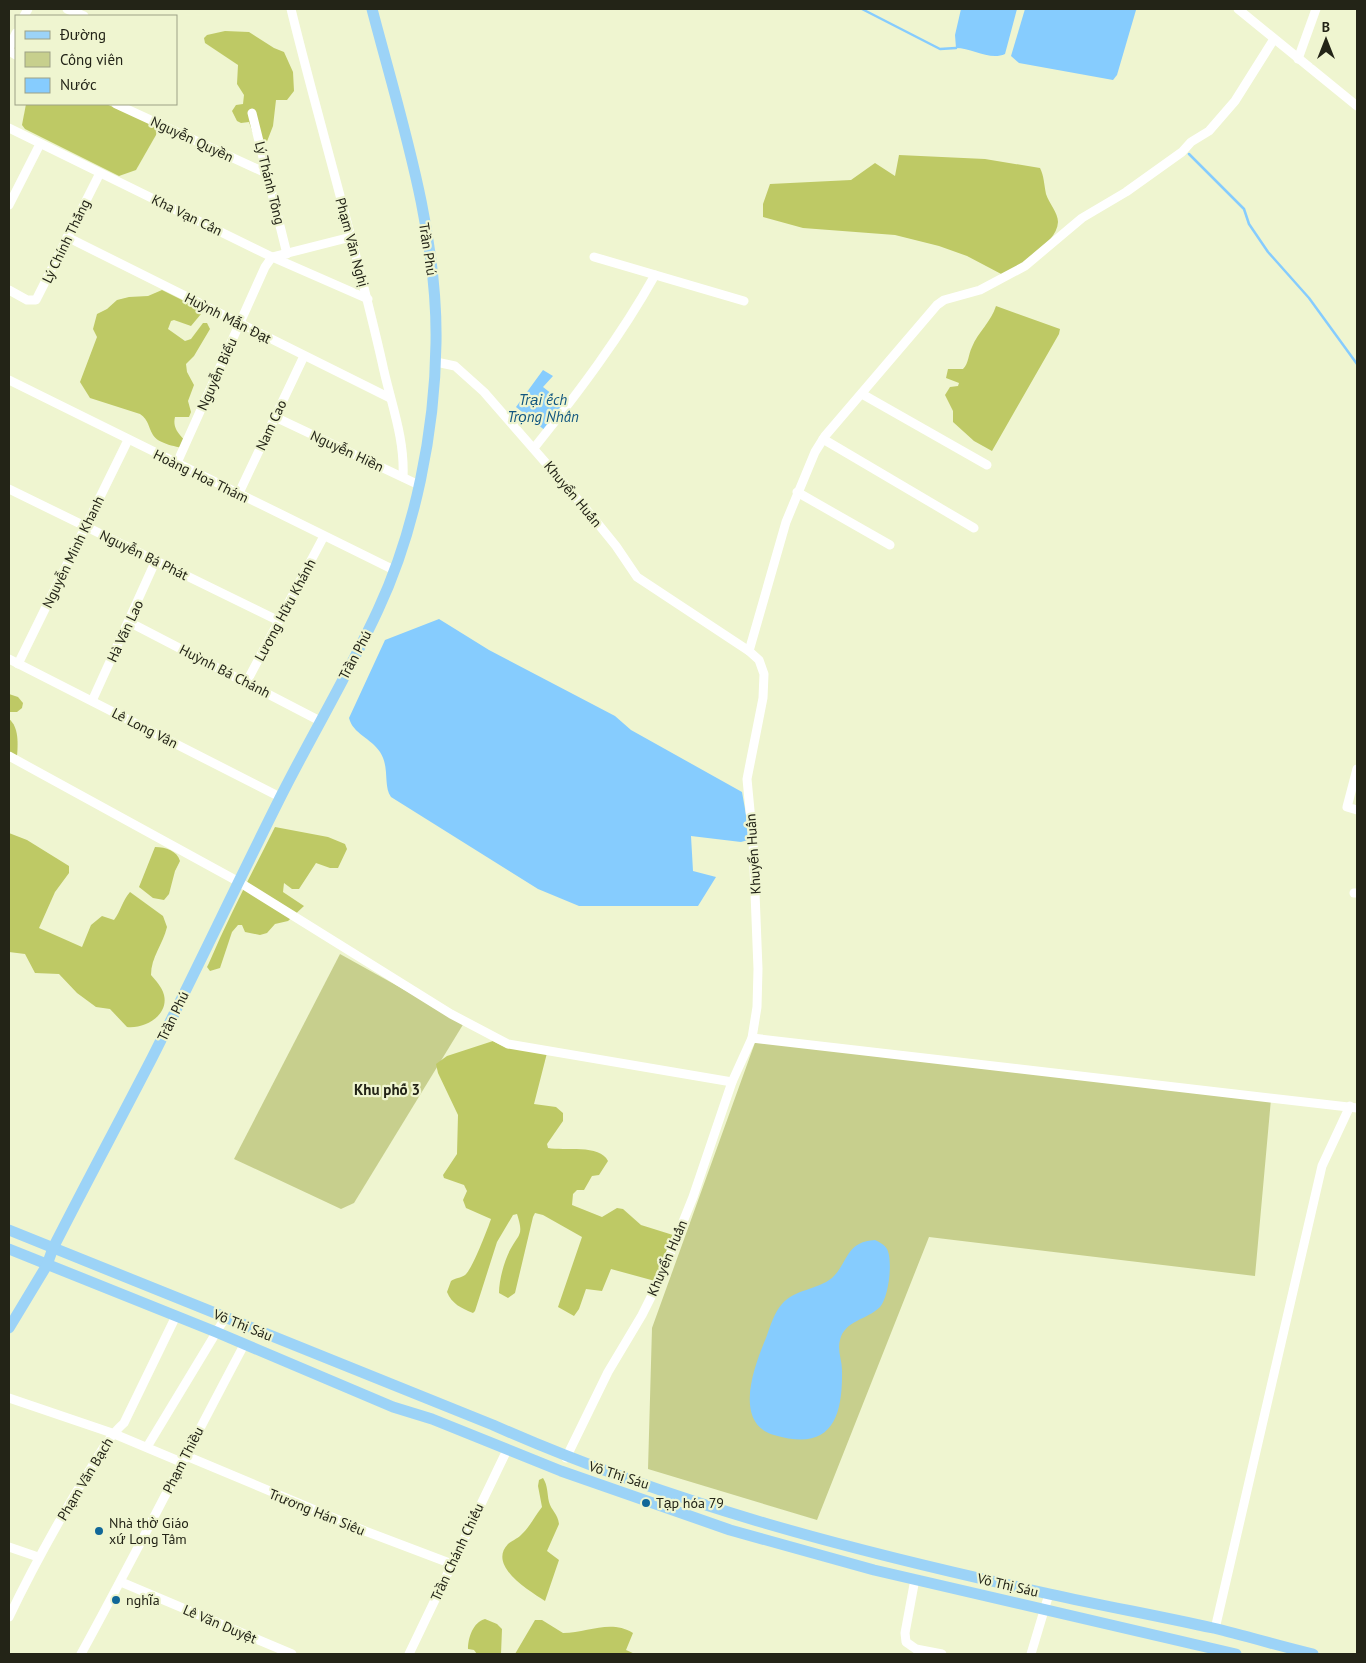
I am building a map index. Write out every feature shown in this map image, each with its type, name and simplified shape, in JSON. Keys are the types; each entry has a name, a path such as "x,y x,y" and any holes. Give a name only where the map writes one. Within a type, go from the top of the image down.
{"main road":[{"name":"Trần Phú","path":"9,1328 47,1265 53,1248 151,1059 280,797 376,614 394,570 419,485 436,362 432,261 415,181 372,9"},
{"name":"Võ Thị Sáu","path":"9,1230 493,1425 566,1458 742,1516 855,1548 1048,1594 1215,1629 1313,1654"},
{"name":"Võ Thị Sáu","path":"9,1249 216,1332 393,1407 432,1419 561,1471 730,1530 814,1554 915,1579 1236,1654"},
{"path":"561,1471 566,1458"}],"street":[{"path":"67,9 82,15"},
{"name":"Phạm Văn Nghị","path":"291,9 368,299 390,398 402,440 403,477"},
{"path":"1238,9 1357,106"},
{"path":"1298,59 1316,9"},
{"path":"9,50 15,35"},
{"path":"749,651 769,573 797,492 815,452 823,439 937,305 944,300 980,290 1025,266 1082,218 1126,192 1182,152 1191,142 1209,131 1238,96 1274,39"},
{"name":"Nguyễn Quyền","path":"131,107 268,174"},
{"name":"Lý Thánh Tông","path":"252,113 287,254"},
{"name":"Kha Vạn Cân","path":"9,128 272,257 368,299"},
{"path":"9,205 40,144"},
{"name":"Lý Chính Thắng","path":"9,290 27,300 36,300 40,295 100,173"},
{"name":"Huỳnh Mẫn Đạt","path":"68,237 390,398"},
{"path":"272,257 351,237"},
{"name":"Nguyễn Biểu","path":"176,464 265,267 272,257"},
{"path":"594,257 744,301"},
{"path":"534,448 634,313 656,275"},
{"name":"Nam Cao","path":"238,495 304,356"},
{"name":"Khuyển Huấn","path":"436,362 451,364 459,368 534,448 616,546 637,577 749,651 758,660 764,674 763,698 747,779 754,850 758,969 757,1007 752,1038 732,1082 693,1197 660,1279 642,1315 608,1372 566,1458"},
{"name":"Hoàng Hoa Thám","path":"9,380 238,495 394,570"},
{"path":"862,394 987,465"},
{"name":"Nguyễn Hiền","path":"274,417 419,485"},
{"path":"823,439 974,528"},
{"name":"Nguyễn Minh Khanh","path":"18,664 128,440"},
{"name":"Nguyễn Bá Phát","path":"9,490 279,621"},
{"path":"797,492 890,545"},
{"name":"Lương Hữu Khánh","path":"246,683 324,536"},
{"name":"Hà Văn Lao","path":"92,701 156,560"},
{"name":"Huỳnh Bá Chánh","path":"129,622 320,721"},
{"name":"Lê Long Vân","path":"9,659 280,797"},
{"path":"9,756 239,882 451,1014 508,1044 732,1082"},
{"path":"1357,769 1347,807 1357,810"},
{"path":"752,1038 1354,1107 1322,1166 1215,1629"},
{"name":"Phạm Văn Bạch","path":"9,1617 38,1557 112,1433 124,1423 176,1316"},
{"path":"147,1447 225,1318"},
{"name":"Phạm Thiều","path":"80,1654 121,1582 183,1459 244,1345"},
{"name":"Trương Hán Siêu","path":"9,1398 183,1459 452,1564"},
{"name":"Trần Chánh Chiếu","path":"408,1654 507,1450"},
{"path":"9,1547 38,1557"},
{"path":"915,1579 905,1633 906,1642 916,1649 942,1654"},
{"name":"Lê Văn Duyệt","path":"121,1582 292,1654"},
{"path":"1031,1654 1048,1594"}],"green space":[{"path":"225,31 249,32 284,52 293,72 294,91 287,100 276,100 273,126 266,144 257,145 249,122 241,123 237,121 232,111 236,105 243,104 244,95 237,84 238,65 205,43 204,38 207,35"},
{"path":"26,105 108,105 153,124 157,129 156,135 136,170 119,176 25,129 22,125"},
{"path":"899,155 985,159 1040,168 1046,194 1058,219 1052,238 1029,259 1005,276 967,256 939,246 895,235 803,228 763,217 763,204 770,184 851,180 875,163 895,176"},
{"path":"162,290 200,309 201,314 191,326 174,320 171,321 168,329 185,341 191,339 203,323 207,323 210,329 194,356 186,364 187,372 194,385 188,401 191,412 189,417 175,417 174,421 176,429 188,444 188,449 159,441 151,432 143,416 90,398 80,382 97,337 93,329 97,314 107,309 117,300 148,296"},
{"path":"996,306 1060,329 1059,334 992,451 974,441 953,422 953,411 945,395 950,387 958,386 959,383 946,378 948,369 963,369 965,367 975,342"},
{"path":"9,694 18,697 23,703 22,708 17,712 9,712"},
{"path":"9,719 15,726 18,741 17,756 9,755"},
{"path":"275,827 328,837 345,844 347,849 338,868 330,868 316,863 299,889 292,889 284,883 283,892 304,906 288,921 275,924 267,933 260,935 245,932 242,925 238,925 232,932 220,968 210,971 207,967"},
{"path":"9,833 27,840 69,866 69,873 55,892 39,928 82,947 91,925 102,916 114,920 130,892 163,916 167,927 153,962 151,975 162,989 165,1002 163,1009 154,1020 141,1026 127,1027 110,1009 96,1007 77,993 59,974 35,973 25,954 9,952"},
{"path":"155,847 170,850 180,861 175,871 169,894 164,900 153,898 139,887"},
{"path":"340,954 464,1023 354,1203 341,1209 234,1159"},
{"path":"757,1037 1271,1099 1255,1276 929,1237 817,1520 648,1469 652,1328"},
{"path":"493,1041 503,1046 547,1053 534,1104 556,1107 563,1113 563,1121 547,1144 548,1148 590,1150 598,1152 608,1161 599,1175 592,1176 584,1190 577,1190 573,1194 572,1205 602,1217 617,1208 623,1209 641,1225 673,1235 655,1281 611,1269 602,1291 586,1289 579,1309 574,1316 558,1307 582,1237 543,1215 535,1213 515,1293 508,1298 499,1293 499,1288 506,1260 520,1234 517,1214 513,1215 497,1242 475,1311 473,1313 454,1303 449,1296 447,1292 451,1281 468,1272 491,1219 466,1208 463,1200 467,1191 464,1185 444,1178 443,1175 457,1154 458,1115 438,1073 436,1064 447,1056"},
{"path":"543,1478 547,1487 550,1505 559,1524 547,1551 559,1560 545,1601 513,1577 503,1561 503,1552 508,1544 524,1532 542,1507 538,1486 539,1480"},
{"path":"485,1619 497,1624 502,1629 501,1654 477,1654 474,1650 468,1649 474,1627"},
{"path":"535,1620 542,1620 563,1633 607,1627 624,1629 633,1633 626,1650 635,1654 515,1654"}],"water":[{"path":"961,9 1017,9 1005,54 993,56 956,48 955,35"},
{"path":"1025,9 1136,10 1117,75 1113,80 1019,63 1011,56"},
{"name":"Trại ếch Trọng Nhân","path":"543,370 553,376 543,387 567,406 547,432 516,407"},
{"path":"439,619 489,650 615,716 631,730 742,792 748,826 748,840 741,842 691,836 693,871 716,877 698,906 579,906 538,889 391,797 387,787 385,764 380,752 354,728 349,718 385,640"},
{"path":"875,1240 887,1249 889,1254 888,1287 880,1307 851,1324 840,1340 842,1388 836,1417 829,1428 820,1435 808,1439 793,1439 774,1435 761,1428 753,1418 750,1406 750,1392 757,1362 777,1312 782,1304 793,1295 820,1285 832,1278 858,1245"}],"waterway":[{"path":"862,9 940,49 956,48"},
{"path":"1189,154 1244,209 1249,224 1268,252 1309,298 1357,364"}],"place":[{"name":"Tạp hóa 79","path":"646,1503"},
{"name":"Nhà thờ Giáo xứ Long Tâm","path":"99,1531"},
{"name":"nghĩa","path":"116,1600"}],"district":[{"name":"Khu phố 3","path":"387,1089"}]}
